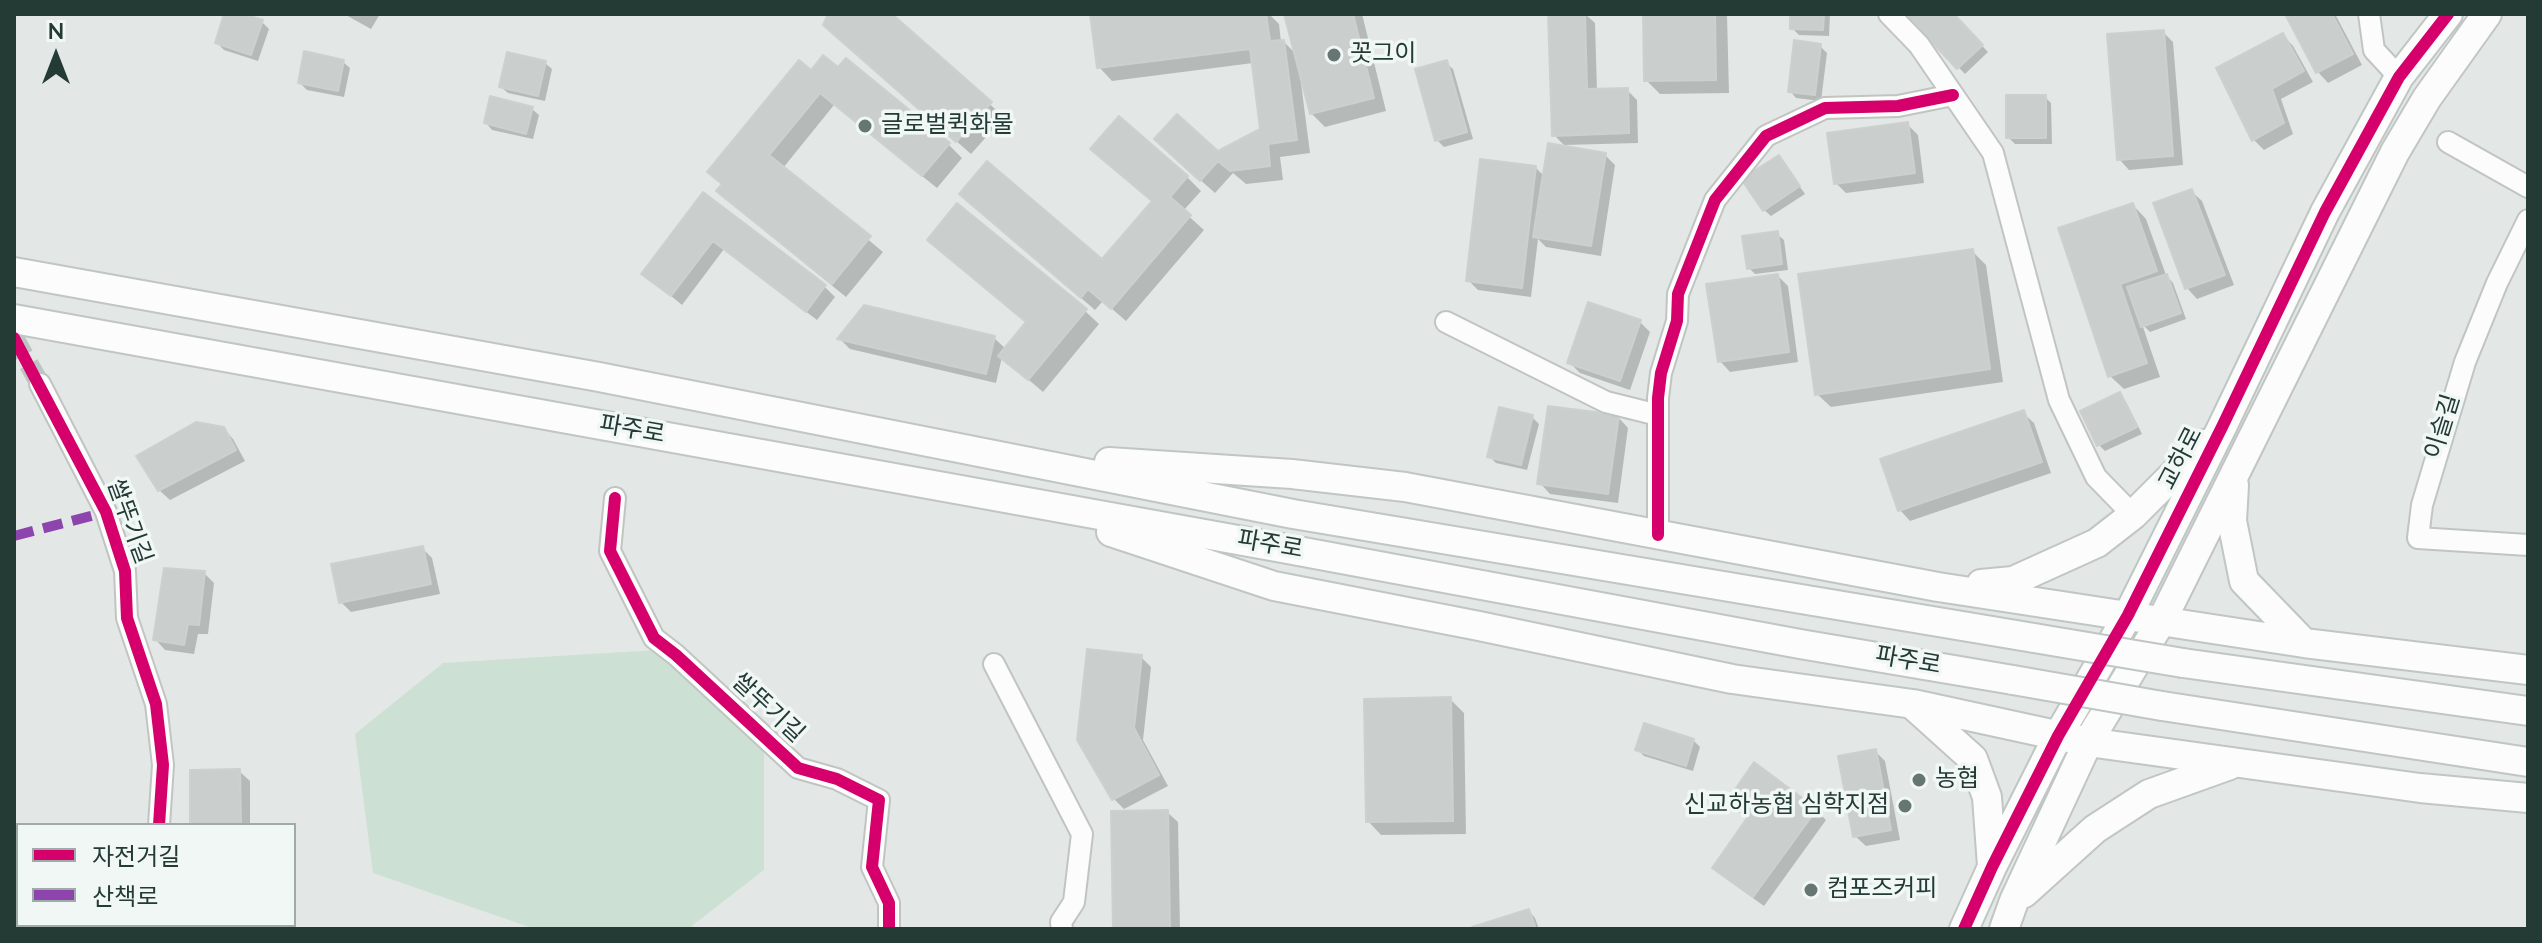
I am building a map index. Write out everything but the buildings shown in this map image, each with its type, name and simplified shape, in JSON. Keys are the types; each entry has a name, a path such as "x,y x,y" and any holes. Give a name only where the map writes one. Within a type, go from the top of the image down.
{"main road":[{"name":"교하로","path":"1964,929 2058,736 2128,615 2325,212 2399,77 2448,14"},
{"path":"2004,929 2088,742 2162,620 2395,152 2427,98 2487,14"},
{"name":"파주로","path":"14,272 599,377 1293,514 2183,663 2528,711"},
{"name":"파주로","path":"14,319 1298,550 1784,641 2162,706 2528,762"},
{"path":"1938,587 2013,581 2097,543 2133,515 2222,427"},
{"path":"997,455 1306,475 1405,487 1938,587 2304,643 2528,670"},
{"path":"2235,476 2232,521 2244,581 2304,643"},
{"path":"1015,501 1274,586 1732,679 1913,704 2088,742 2420,788 2528,798"},
{"path":"1913,704 1973,759 1987,797 1992,867"},
{"path":"2014,901 2095,829 2149,794 2236,763"}],"street":[{"path":"1889,14 1919,45 1993,153 2059,400 2096,477 2133,515"},
{"path":"2369,14 2374,50 2399,77"},
{"path":"1658,535 1661,373 1677,321 1678,294 1715,200 1766,136 1825,108 1898,106 1953,95"},
{"path":"2448,142 2528,187"},
{"name":"이슬길","path":"2528,220 2497,283 2465,362 2432,466 2418,538 2528,545"},
{"path":"1446,322 1606,402 1658,415"},
{"name":"쌀뚜기길","path":"40,384 106,512 125,571 127,618 156,704 163,765 159,823"},
{"name":"쌀뚜기길","path":"615,498 610,551 654,638 798,768 837,779 879,800 872,867 889,903 889,929"},
{"path":"994,664 1082,834 1074,902 1061,922 1062,929"}],"green space":[{"path":"657,650 764,750 764,870 691,929 535,929 373,873 355,734 443,663"}],"tunnel":[{"path":"14,338 40,384"}],"marked path":[{"path":"14,536 106,512"}],"cycle path":[{"path":"1964,929 2058,736 2128,615 2325,212 2399,77 2448,14"},
{"path":"1658,535 1658,398 1661,373 1677,321 1678,294 1715,200 1766,136 1825,108 1898,106 1953,95"},
{"path":"14,338 106,512 125,571 127,618 156,704 163,765 159,823"},
{"path":"615,498 610,551 654,638 798,768 837,779 879,800 872,867 889,903 889,929"}],"place":[{"name":"꼿그이","path":"1334,55"},
{"name":"글로벌퀵화물","path":"865,126"},
{"name":"농협","path":"1919,780"},
{"name":"신교하농협 심학지점","path":"1905,806"},
{"name":"컴포즈커피","path":"1811,890"}]}
